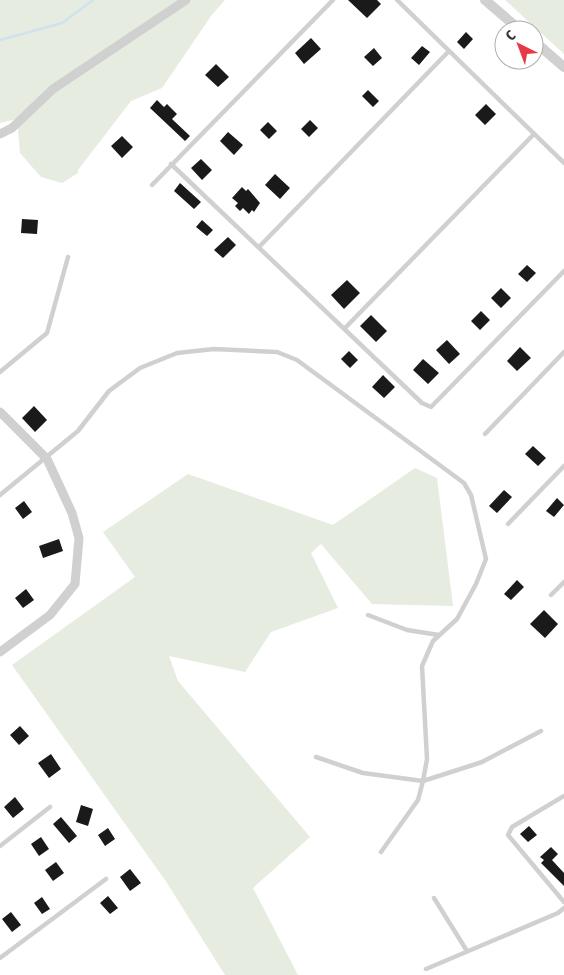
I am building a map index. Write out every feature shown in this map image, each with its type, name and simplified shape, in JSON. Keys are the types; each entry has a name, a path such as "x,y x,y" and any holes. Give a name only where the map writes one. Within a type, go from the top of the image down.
{"street":[{"path":"0,134 12,128 53,89 186,0"},
{"path":"484,0 508,20"},
{"path":"544,50 564,67"},
{"path":"0,412 46,459 72,513 79,538 75,584 50,615 0,652"}],"lane":[{"path":"152,185 334,0"},
{"path":"397,0 564,163"},
{"path":"259,247 449,51"},
{"path":"345,328 534,134"},
{"path":"171,164 422,403 431,407 564,272"},
{"path":"0,372 47,333 68,256"},
{"path":"0,495 78,431 108,391 140,368 177,353 214,349 277,352 297,360 464,482 471,495 486,559 476,584 457,619 433,641 422,666 427,759 423,781 418,800 381,852"},
{"path":"484,434 564,352"},
{"path":"508,524 564,466"},
{"path":"550,596 564,582"},
{"path":"368,615 407,630 439,635"},
{"path":"316,757 363,774 423,781 482,762 541,731"},
{"path":"564,796 512,828 508,835 564,902"},
{"path":"0,846 50,807"},
{"path":"0,958 106,879"},
{"path":"434,898 467,951"},
{"path":"426,969 558,913 564,908"}],"shaded area":[{"path":"0,0 225,0 211,16 162,88 131,101 78,170 78,173 62,183 41,177 20,153 17,119 0,123"},
{"path":"505,0 564,0 564,54 544,36 544,20 527,20"},
{"path":"415,468 437,478 453,606 372,604 321,544 311,553 338,608 271,632 245,672 169,656 178,681 310,837 253,888 298,975 225,975 165,880 12,665 135,577 103,532 188,474 333,525"}],"building":[{"path":"348,0 377,0 381,4 367,18"},
{"path":"466,32 473,39 464,49 457,42"},
{"path":"311,38 321,49 304,64 295,53"},
{"path":"422,46 430,52 419,65 411,58"},
{"path":"374,48 382,58 373,66 364,57"},
{"path":"216,64 229,77 218,87 205,75"},
{"path":"368,90 379,101 373,107 362,96"},
{"path":"157,100 164,107 167,104 177,114 172,119 190,136 185,141 150,108"},
{"path":"486,104 496,114 485,125 475,115"},
{"path":"310,120 318,128 309,137 301,129"},
{"path":"268,122 277,131 269,139 260,130"},
{"path":"228,132 243,145 234,155 220,141"},
{"path":"122,136 133,147 122,158 111,146"},
{"path":"201,159 212,170 202,180 191,168"},
{"path":"275,174 290,188 280,199 265,185"},
{"path":"180,183 201,202 194,209 174,191"},
{"path":"242,187 246,191 248,189 260,203 254,212 252,210 249,214 243,208 240,211 235,206 238,203 232,198"},
{"path":"22,219 38,220 37,234 21,233"},
{"path":"202,220 213,230 207,236 196,227"},
{"path":"228,237 236,245 223,258 214,250"},
{"path":"527,265 536,273 527,282 518,274"},
{"path":"347,280 360,293 344,309 331,295"},
{"path":"501,288 511,298 501,308 491,298"},
{"path":"481,311 490,320 480,330 471,321"},
{"path":"371,315 387,331 376,342 360,326"},
{"path":"447,340 460,354 449,364 436,350"},
{"path":"520,347 531,358 517,371 507,361"},
{"path":"349,351 358,360 350,368 341,359"},
{"path":"423,359 439,373 428,384 413,370"},
{"path":"383,375 395,387 384,398 372,387"},
{"path":"34,406 47,420 35,432 22,418"},
{"path":"533,446 546,458 538,466 525,454"},
{"path":"504,490 512,497 497,513 489,506"},
{"path":"557,498 564,505 554,517 546,511"},
{"path":"24,501 32,512 23,519 15,508"},
{"path":"59,539 63,551 43,558 39,546"},
{"path":"517,580 524,587 511,600 504,594"},
{"path":"26,589 34,600 23,608 15,598"},
{"path":"544,610 558,624 545,638 530,624"},
{"path":"20,726 29,736 19,745 10,735"},
{"path":"51,754 61,769 49,778 38,763"},
{"path":"15,797 24,809 13,818 4,807"},
{"path":"81,805 93,809 88,826 76,822"},
{"path":"61,817 77,836 69,843 53,824"},
{"path":"529,826 537,835 528,842 520,834"},
{"path":"108,828 115,839 105,846 98,835"},
{"path":"41,837 49,849 39,856 31,844"},
{"path":"551,847 558,854 552,860 564,873 564,886 541,863 544,860 540,857"},
{"path":"56,862 64,873 53,881 45,870"},
{"path":"130,869 141,883 130,891 120,877"},
{"path":"108,896 118,908 110,914 100,903"},
{"path":"42,897 50,909 42,914 34,903"},
{"path":"11,912 21,925 12,932 2,919"}],"waterway":[{"path":"0,40 62,23 93,0"}]}
